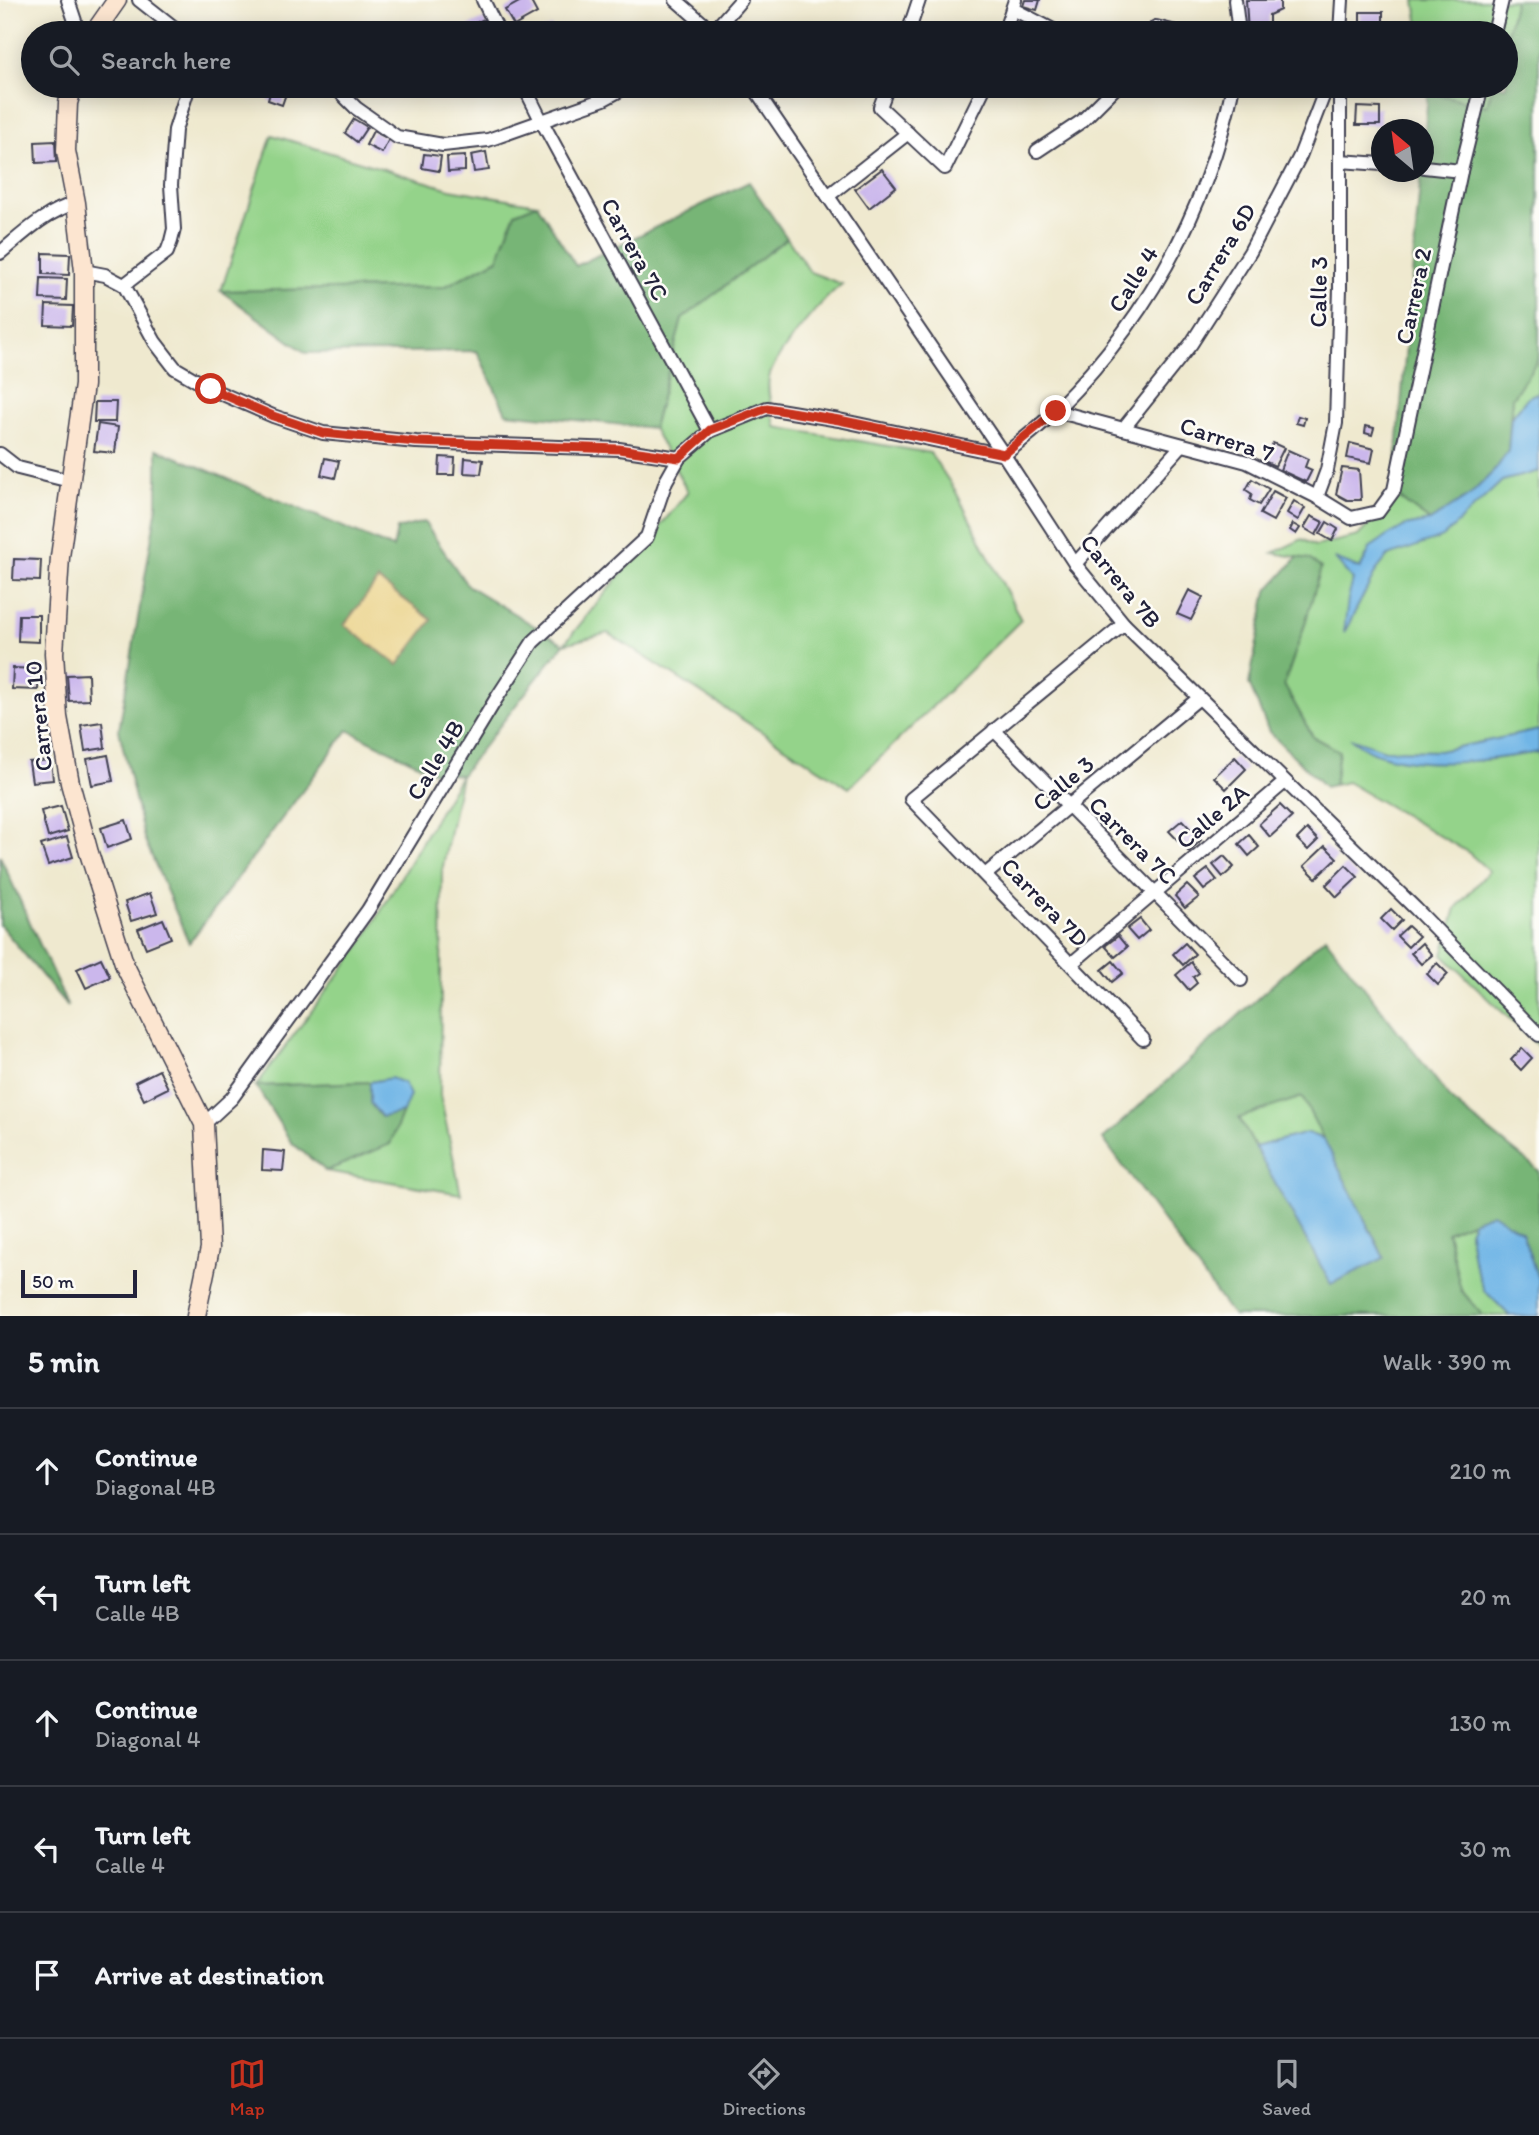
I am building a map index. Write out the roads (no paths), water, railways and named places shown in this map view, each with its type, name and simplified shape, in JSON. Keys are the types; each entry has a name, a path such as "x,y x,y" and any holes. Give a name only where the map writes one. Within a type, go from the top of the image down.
{"street":[{"path":"68,0 75,21"},
{"path":"102,21 117,0"},
{"path":"139,0 166,21"},
{"path":"483,0 493,21"},
{"path":"676,0 700,21"},
{"path":"723,21 741,0"},
{"path":"912,21 919,0"},
{"path":"1235,0 1237,21"},
{"path":"1341,21 1342,0"},
{"path":"1497,21 1502,0"},
{"path":"1008,21 1014,4 1040,21"},
{"name":"Carrera 10","path":"69,98 66,151 76,203 84,271 83,385 60,557 54,653 58,717 70,783 125,966 204,1124 210,1248 196,1316"},
{"path":"124,285 167,252 174,229 171,185 175,130 185,98"},
{"path":"346,98 397,137 443,145 488,140 606,98"},
{"name":"Carrera 7C","path":"530,98 710,430"},
{"name":"Carrera 7B","path":"761,98 1004,454 1075,564 1124,624 1416,909 1539,1035"},
{"path":"883,98 880,107 946,168 979,98"},
{"path":"1037,151 1082,121 1105,98"},
{"name":"Calle 4","path":"1004,454 1056,411 1112,350 1159,281 1197,208 1224,130 1231,98"},
{"name":"Carrera 6D","path":"1123,429 1191,344 1250,253 1300,156 1322,98"},
{"name":"Calle 3","path":"1317,497 1336,423 1340,288 1340,98"},
{"name":"Carrera 2","path":"1378,512 1394,490 1461,170 1479,98"},
{"path":"828,196 908,133"},
{"path":"1340,160 1371,163"},
{"path":"1434,168 1461,170"},
{"path":"0,253 43,217 61,207 76,203"},
{"path":"84,271 105,275 124,285 155,342 175,368 211,389 273,416 323,433 416,442 619,449 679,458"},
{"path":"710,430 767,408 1004,454"},
{"name":"Carrera 7","path":"1056,411 1247,462 1317,497 1351,518 1378,512"},
{"name":"Calle 4B","path":"204,1124 232,1098 368,910 533,642 647,537 666,481 679,458 710,430"},
{"path":"1075,564 1182,446"},
{"path":"0,454 19,468 70,481"},
{"path":"995,730 1124,624"},
{"name":"Calle 3","path":"985,875 1199,698"},
{"name":"Carrera 7C","path":"995,730 1241,980"},
{"name":"Carrera 7D","path":"995,730 911,799 1143,1039"},
{"name":"Calle 2A","path":"1071,964 1285,782"}],"water":[{"path":"1539,392 1539,471 1502,481 1443,537 1388,556 1376,571 1344,633 1353,580 1335,559 1360,569 1371,547 1387,536 1405,526 1430,521 1470,495 1496,469 1508,451 1511,418 1528,397"},
{"path":"1539,730 1539,752 1456,762 1392,758 1370,751 1350,738 1385,750 1439,751"},
{"path":"391,1078 404,1083 410,1095 403,1112 382,1117 370,1103 370,1082"},
{"path":"1307,1133 1324,1139 1384,1258 1331,1284 1255,1147"},
{"path":"1492,1213 1522,1232 1539,1282 1539,1316 1510,1316 1484,1290 1473,1260 1469,1232 1473,1221"}]}
